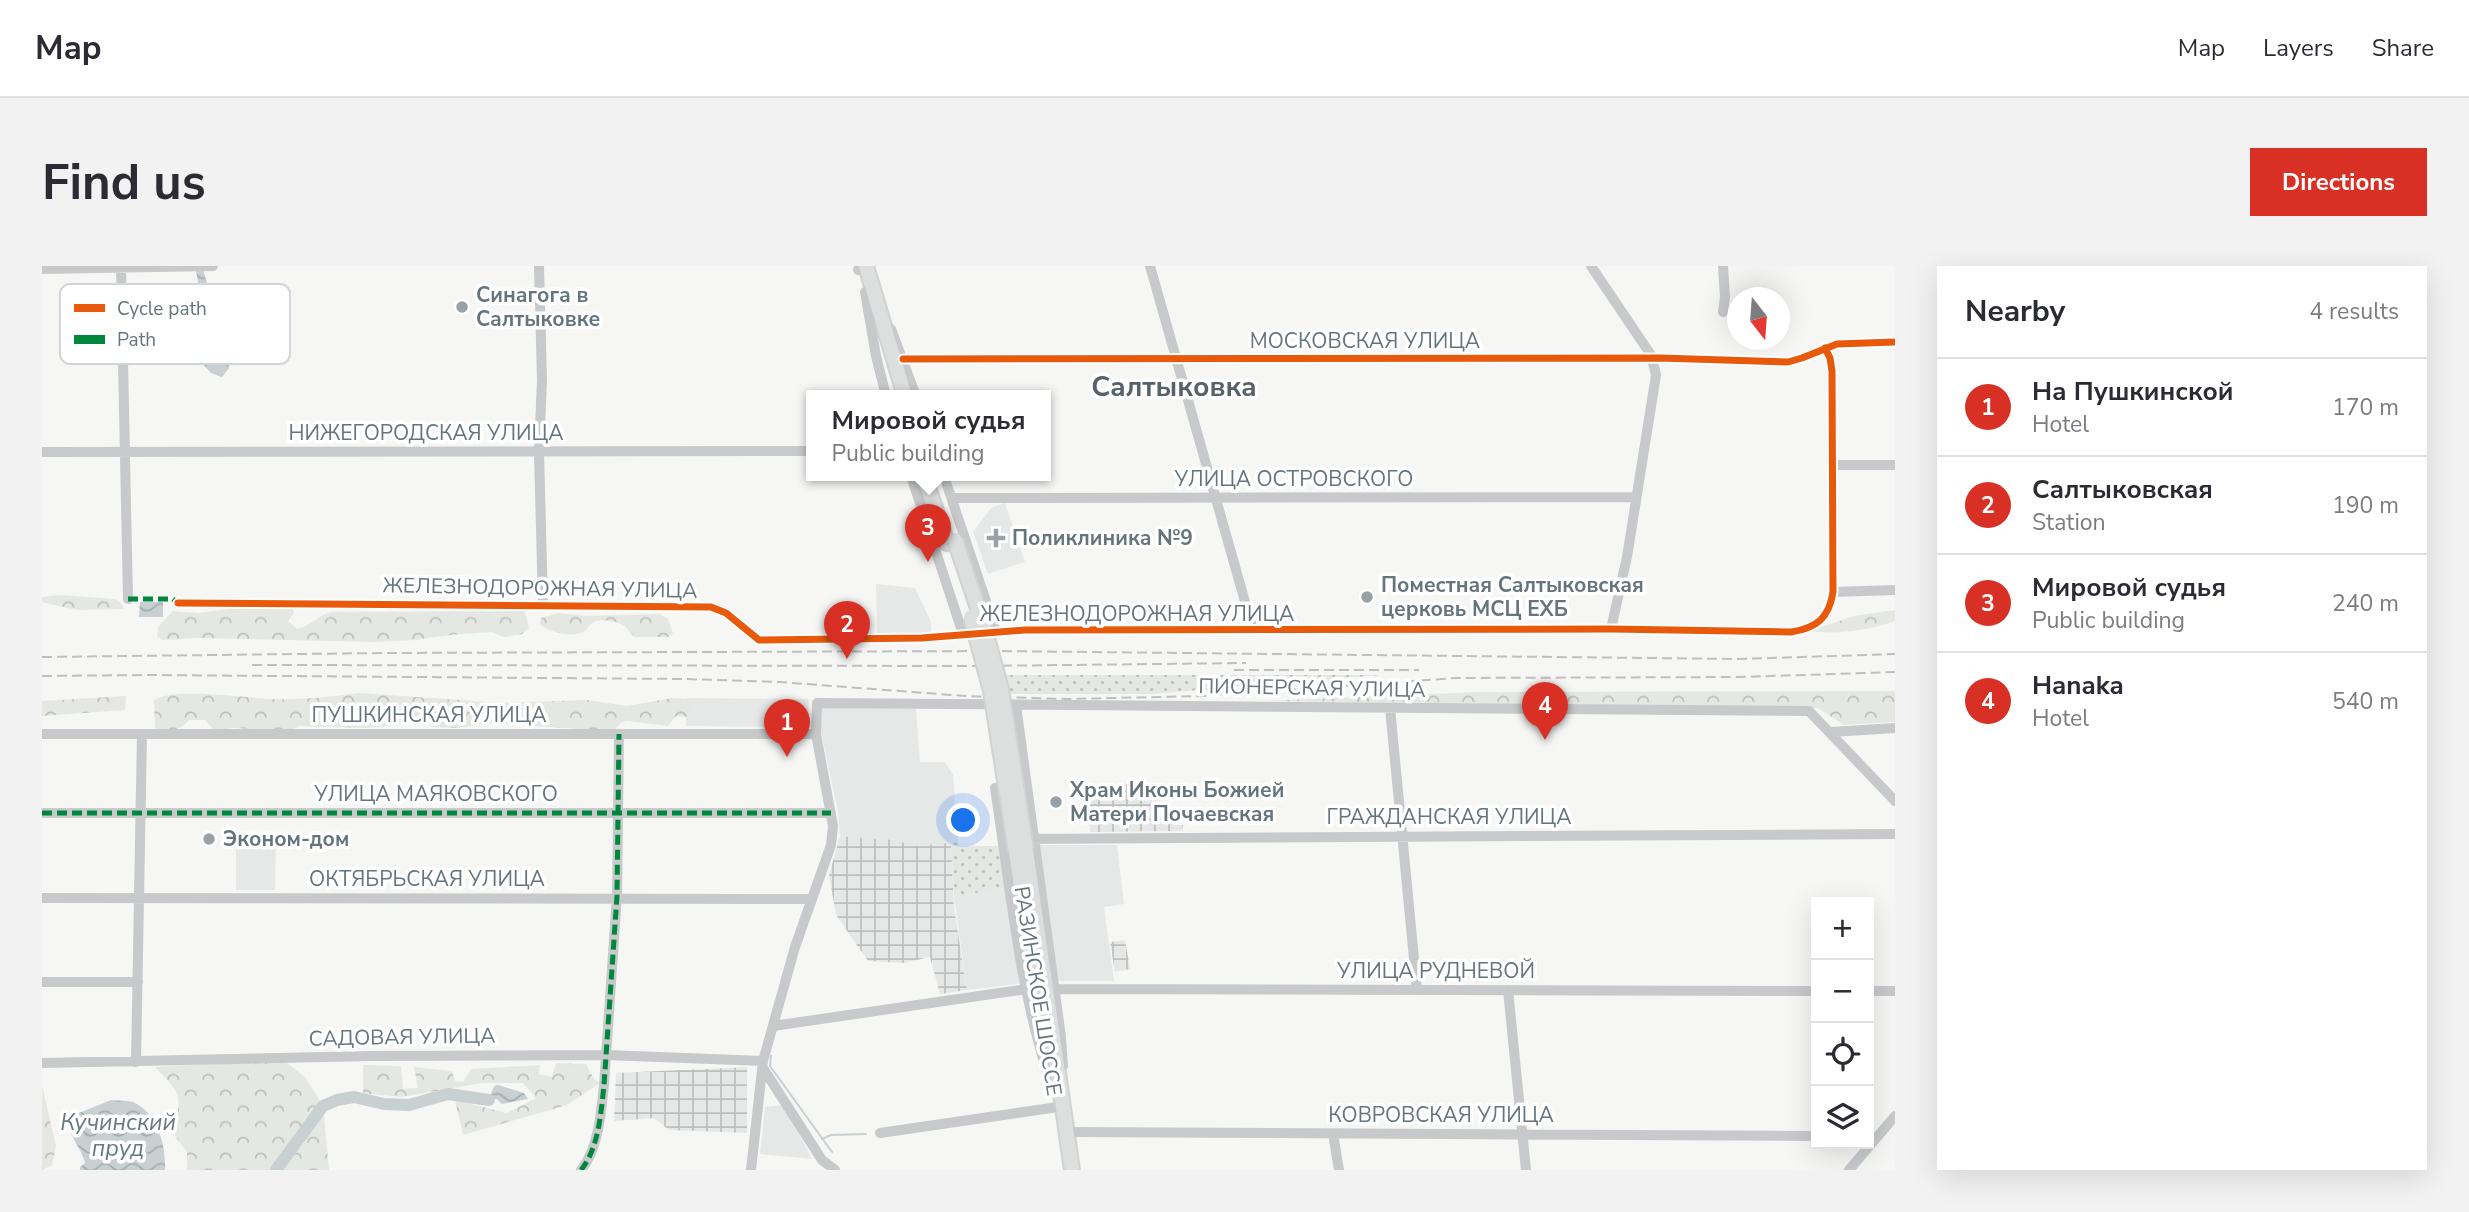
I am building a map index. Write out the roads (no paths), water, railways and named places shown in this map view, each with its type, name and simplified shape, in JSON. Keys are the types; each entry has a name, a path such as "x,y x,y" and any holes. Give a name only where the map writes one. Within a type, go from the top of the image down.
{"main road":[{"path":"863,272 893,390"},
{"path":"863,272 903,390"},
{"path":"926,481 951,541"},
{"path":"934,481 951,541"},
{"name":"РАЗИНСКОЕ ШОССЕ","path":"951,541 991,691 1025,846 1058,1091 1072,1170"},
{"name":"РАЗИНСКОЕ ШОССЕ","path":"1058,1091 1058,1107 1066,1131"}],"street":[{"path":"42,269 213,266"},
{"path":"539,266 542,380 539,452 543,605"},
{"path":"1150,266 1253,631"},
{"path":"1591,266 1652,358 1656,375 1628,557 1611,629"},
{"path":"1723,266 1724,312"},
{"path":"863,272 903,359 914,390"},
{"path":"863,272 876,356 884,390"},
{"name":"МОСКОВСКАЯ УЛИЦА","path":"903,359 1652,358 1788,362 1825,348 1851,342 1895,342"},
{"path":"1825,348 1832,371 1833,592 1895,590"},
{"path":"124,364 128,599"},
{"name":"НИЖЕГОРОДСКАЯ УЛИЦА","path":"42,452 806,451"},
{"path":"1834,465 1895,465"},
{"path":"913,481 963,634"},
{"path":"946,481 996,631"},
{"name":"УЛИЦА ОСТРОВСКОГО","path":"952,498 1636,497"},
{"name":"ЖЕЛЕЗНОДОРОЖНАЯ УЛИЦА","path":"178,603 711,607 726,613 759,640 922,638 996,631 1611,629 1791,632 1804,630 1824,619 1833,592"},
{"path":"953,604 961,610 974,611 981,605 984,593"},
{"name":"ПИОНЕРСКАЯ УЛИЦА","path":"816,734 817,703 1809,711 1895,801"},
{"path":"999,704 1005,727 1023,758"},
{"path":"1016,705 1027,789 1025,846 1055,989 1061,1037 1058,1091"},
{"path":"1390,708 1417,990"},
{"path":"1830,732 1895,728"},
{"name":"ПУШКИНСКАЯ УЛИЦА","path":"42,734 816,734"},
{"path":"136,1062 142,734"},
{"path":"581,1170 593,1150 602,1110 617,899 619,734"},
{"path":"751,1170 763,1064 795,947 831,845 833,826 816,734"},
{"path":"1027,789 995,789 1027,989 1044,1065 1058,1091"},
{"name":"УЛИЦА МАЯКОВСКОГО","path":"42,813 831,813"},
{"name":"ГРАЖДАНСКАЯ УЛИЦА","path":"1003,839 1025,846 1229,838 1895,834"},
{"name":"ОКТЯБРЬСКАЯ УЛИЦА","path":"42,898 811,899"},
{"path":"42,982 138,982"},
{"path":"773,1026 1027,989"},
{"name":"УЛИЦА РУДНЕВОЙ","path":"1055,989 1811,991"},
{"path":"1508,990 1526,1170"},
{"path":"1874,991 1895,991"},
{"name":"САДОВАЯ УЛИЦА","path":"42,1063 372,1056 606,1055 763,1064"},
{"path":"763,1064 821,1165 835,1170"},
{"path":"758,1101 781,1096"},
{"path":"880,1133 1058,1107"},
{"path":"1874,1135 1895,1116"},
{"name":"КОВРОВСКАЯ УЛИЦА","path":"1066,1131 1811,1136"},
{"path":"1333,1134 1339,1170"},
{"path":"1849,1170 1864,1149"}],"water":[{"path":"195,266 202,266 207,284 198,284"},
{"path":"203,364 229,364 222,377 211,373"},
{"path":"140,602 163,602 163,617 139,617"},
{"path":"494,1086 524,1093 528,1099 502,1104 497,1099 489,1100 485,1095 491,1094"},
{"name":"Кучинский пруд","path":"111,1100 133,1102 149,1114 162,1141 165,1170 80,1170 85,1163 70,1127 79,1113"}],"waterway":[{"path":"771,1056 770,1066 832,1152"},
{"path":"276,1170 323,1106 337,1100 354,1097 384,1104 409,1105 448,1094 489,1100"},
{"path":"822,1139 831,1135 866,1134"}],"railway":[{"path":"42,657 997,651 1740,659 1895,654"},
{"path":"252,665 978,666 1246,663"},
{"path":"1234,670 1419,670"},
{"path":"42,676 685,679 780,682 966,696 1066,699 1204,696 1455,678 1740,677 1895,672"}],"place":[{"name":"Синагога в Салтыковке","path":"462,307"},
{"name":"Поликлиника №9","path":"996,538"},
{"name":"Мировой судья","path":"928,562"},
{"name":"Поместная Салтыковская церковь МСЦ ЕХБ","path":"1367,597"},
{"name":"Салтыковская","path":"847,659"},
{"name":"Hanaka","path":"1545,740"},
{"name":"На Пушкинской","path":"787,757"},
{"name":"Храм Иконы Божией Матери Почаевская","path":"1056,802"},
{"name":"Эконом-дом","path":"209,839"}],"district":[{"name":"Салтыковка","path":"1174,386"}]}
